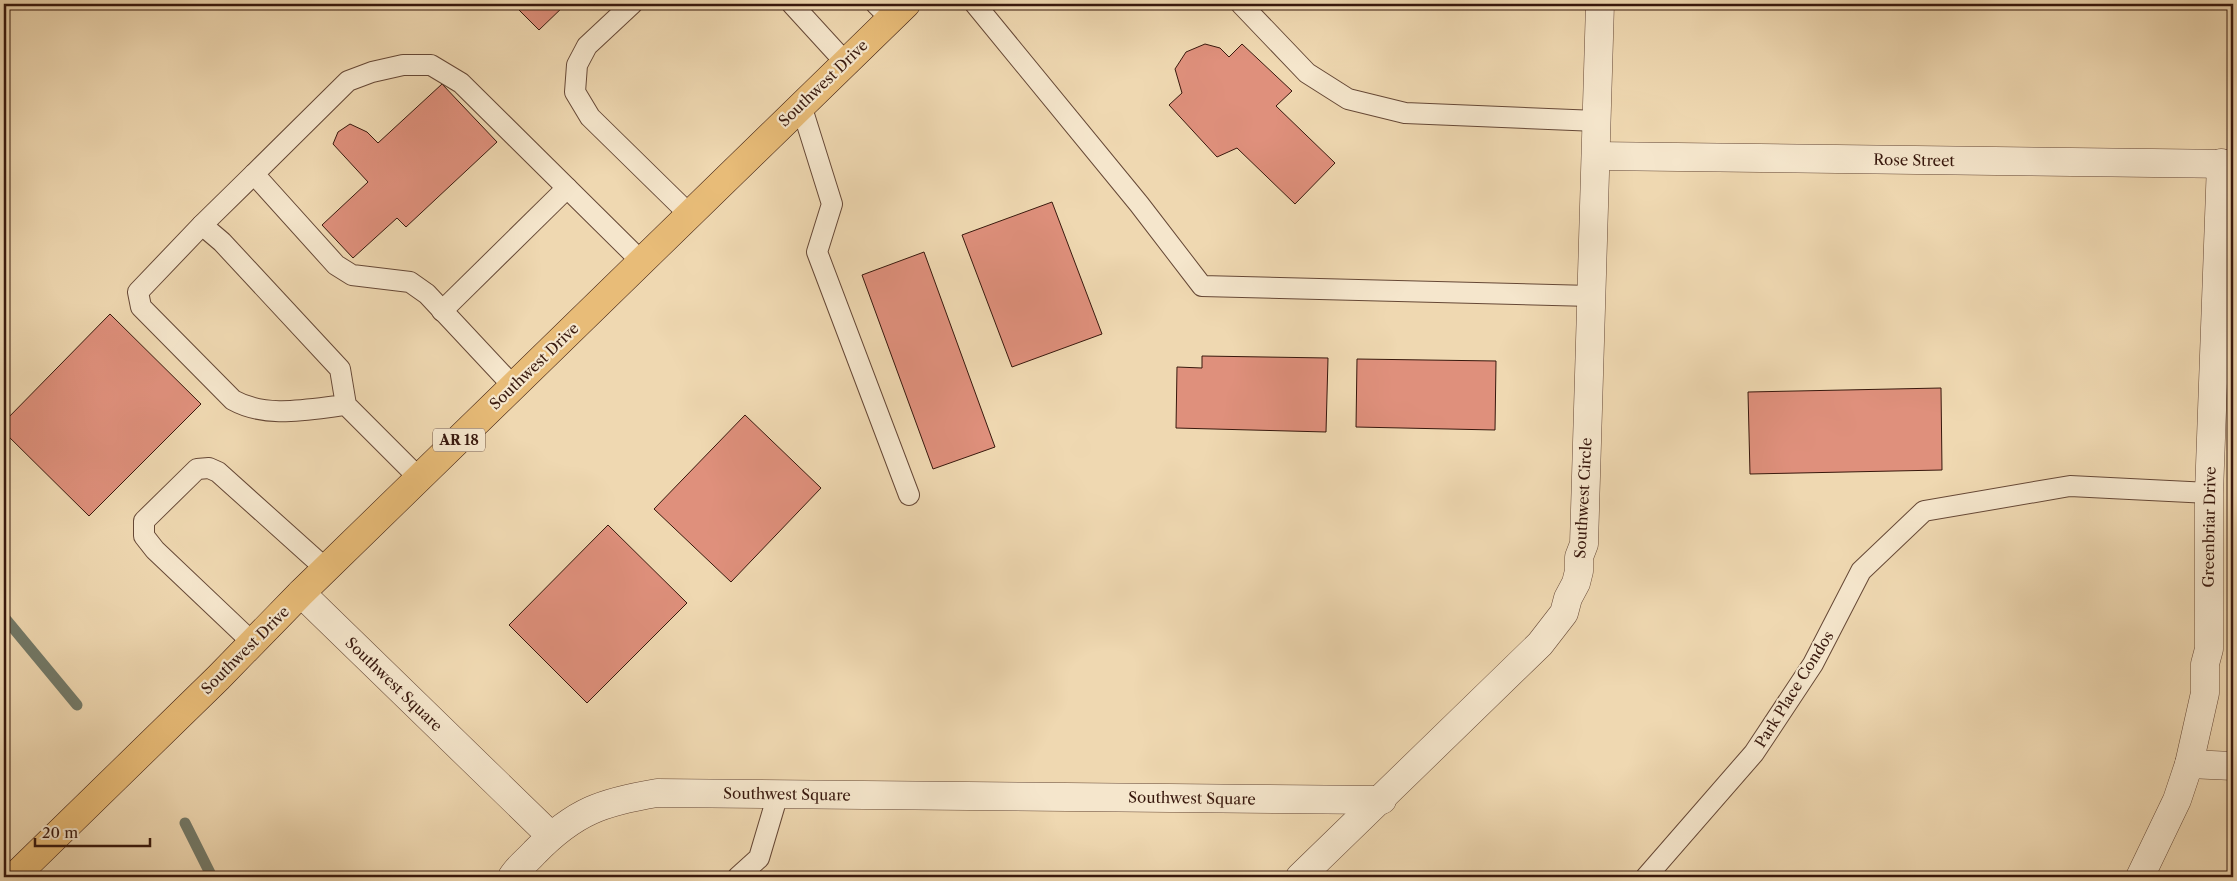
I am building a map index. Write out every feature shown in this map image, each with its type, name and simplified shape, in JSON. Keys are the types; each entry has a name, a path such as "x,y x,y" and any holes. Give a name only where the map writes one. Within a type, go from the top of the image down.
{"main road":[{"name":"Southwest Drive","path":"14,877 845,62 891,9"}],"street":[{"name":"Southwest Circle","path":"1300,877 1382,800 1540,644 1564,613 1568,598 1576,583 1580,571 1580,556 1584,544 1600,4"},
{"name":"Rose Street","path":"1596,156 2227,164"},
{"name":"Greenbriar Drive","path":"2140,877 2177,800 2189,764 2205,693 2205,664 2209,649 2209,494 2227,164"},
{"name":"Southwest Square","path":"301,594 551,836 590,810 618,800 658,793 1382,800"},
{"path":"2189,764 2233,766"},
{"path":"512,877 551,836"}],"lane":[{"path":"632,4 587,46 577,65 575,92 590,117 689,214"},
{"path":"792,4 845,62"},
{"path":"975,4 1140,204 1202,286 1591,296"},
{"path":"1241,4 1307,73 1348,99 1405,113 1597,121"},
{"path":"346,405 281,411 246,408 233,400 141,308 138,292 202,225 348,81 372,72 403,65 431,65 461,83 641,261"},
{"path":"801,105 832,204 817,252 909,495"},
{"path":"254,174 336,265 352,275 410,282 427,294 513,386"},
{"path":"442,311 567,188"},
{"path":"202,225 340,369 346,405 419,478"},
{"path":"253,642 155,550 144,536 144,521 197,469 209,468 218,472 326,569"},
{"name":"Park Place Condos","path":"1646,877 1754,753 1813,664 1861,571 1924,511 2070,486 2209,494"},
{"path":"738,877 759,858 778,794"}],"building":[{"path":"513,4 566,4 539,30"},
{"path":"1205,44 1220,48 1229,57 1242,44 1292,91 1276,106 1335,163 1295,204 1237,148 1217,157 1169,105 1182,93 1175,69 1186,52"},
{"path":"442,84 497,142 406,227 397,218 353,258 322,225 368,182 333,144 338,132 350,124 367,132 378,143"},
{"path":"1052,202 1102,334 1012,367 962,235"},
{"path":"924,252 995,447 933,469 862,275"},
{"path":"110,314 201,404 89,516 4,432 4,422"},
{"path":"1202,356 1328,358 1326,432 1176,428 1177,367 1202,368"},
{"path":"1357,359 1496,361 1495,430 1356,427"},
{"path":"1941,388 1942,470 1750,474 1748,392"},
{"path":"745,415 821,488 731,582 654,509"},
{"path":"608,525 687,603 587,703 509,625"}],"waterway":[{"path":"4,617 77,705"},
{"path":"185,823 212,877"}]}
